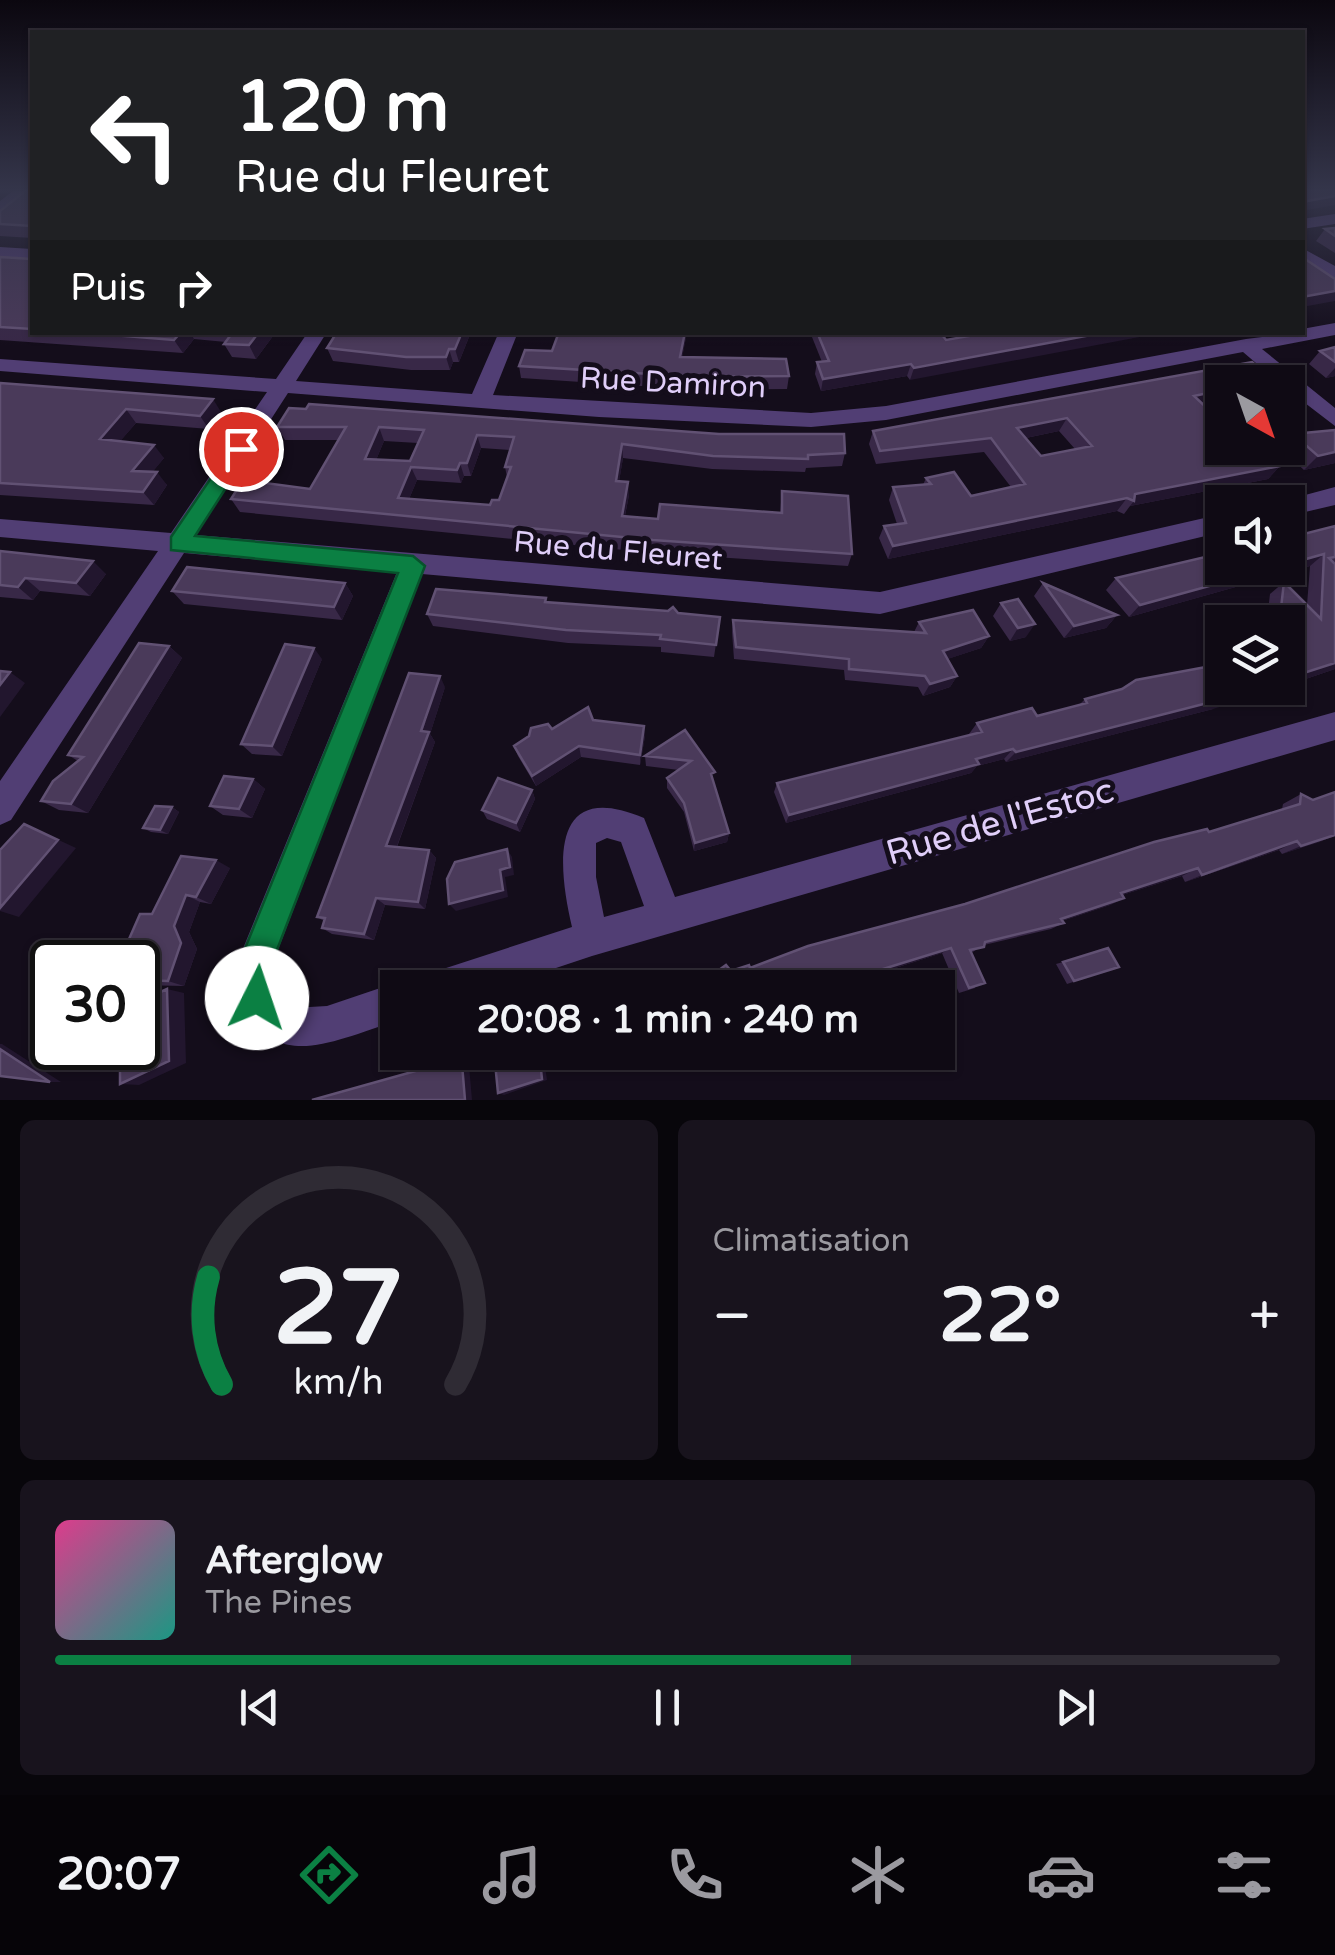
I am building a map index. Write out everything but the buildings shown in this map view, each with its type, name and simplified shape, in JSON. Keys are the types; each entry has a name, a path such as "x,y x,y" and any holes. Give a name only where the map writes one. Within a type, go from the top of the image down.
{"street":[{"path":"0,252 30,254"},
{"path":"1305,254 1335,274"},
{"name":"Rue Damiron","path":"1305,334 1335,328"},
{"path":"0,809 12,775 178,544 316,335"},
{"path":"480,400 508,335"},
{"name":"Rue Damiron","path":"0,365 811,420 886,412 1298,335"},
{"path":"1246,345 1335,419"},
{"path":"1305,504 1335,496"},
{"name":"Rue du Fleuret","path":"0,528 880,603 1205,527"},
{"path":"380,1007 310,1029 285,1027 266,1016 257,998 254,968 413,566"},
{"name":"Rue de l'Estoc","path":"495,970 592,938 1335,726"},
{"path":"592,938 575,856 580,836 598,822 614,820 634,829 666,917"}],"route":[{"path":"241,449 178,544 413,566 254,968 257,998"}]}
